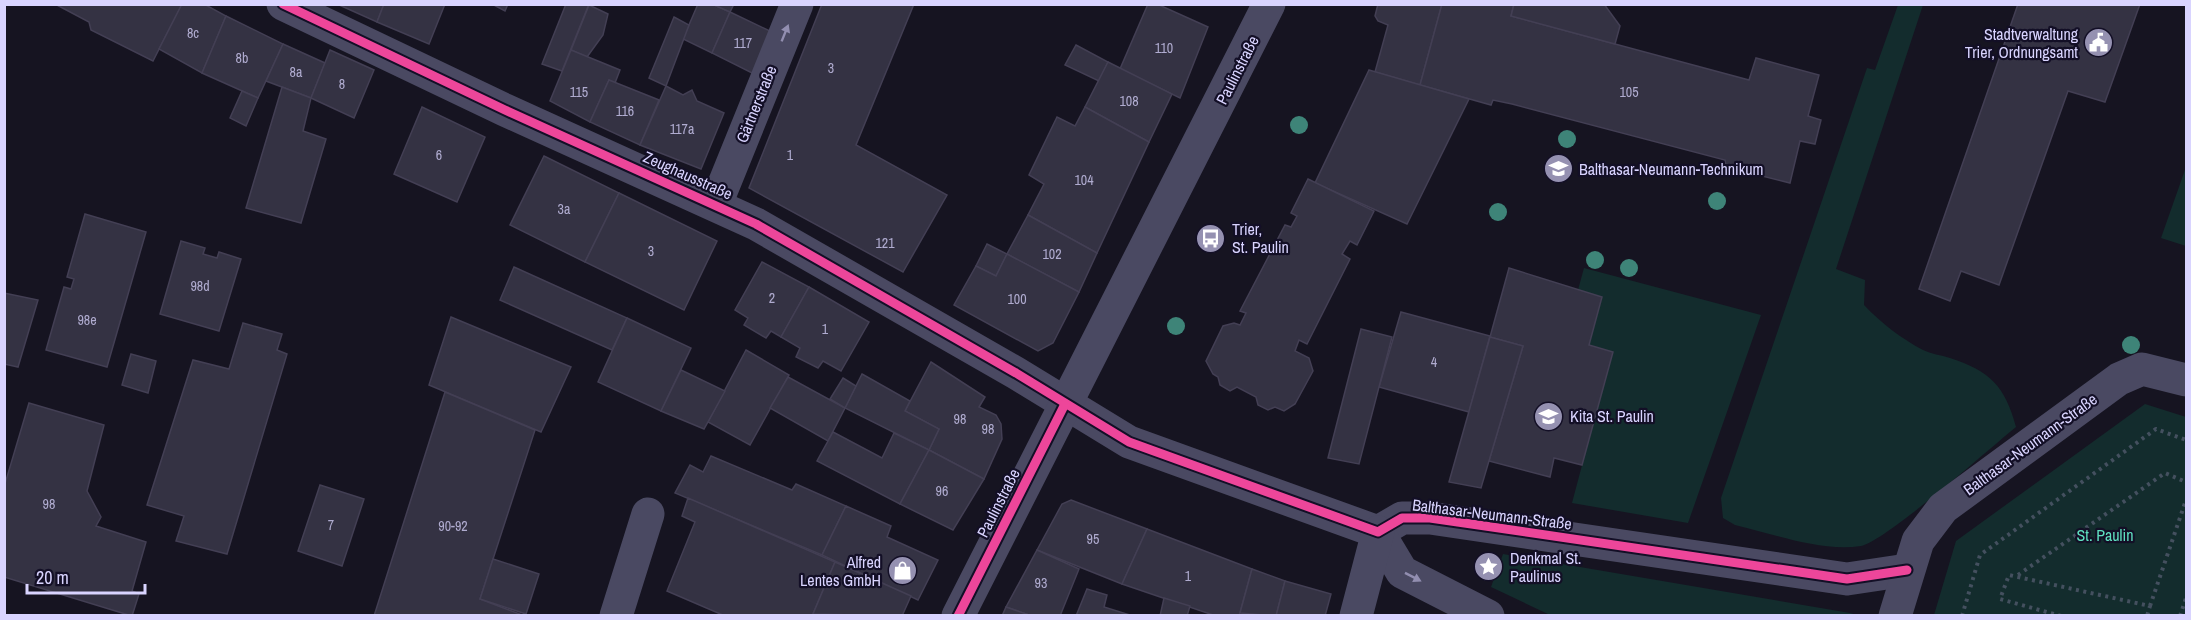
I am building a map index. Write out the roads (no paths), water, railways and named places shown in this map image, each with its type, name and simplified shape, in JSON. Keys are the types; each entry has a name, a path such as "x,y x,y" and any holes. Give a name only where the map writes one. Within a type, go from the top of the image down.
{"street":[{"name":"Zeughausstraße","path":"283,4 505,110 716,204 775,234 1065,404"},
{"name":"Gärtnerstraße","path":"716,204 797,4"},
{"name":"Paulinstraße","path":"958,615 1269,4"},
{"name":"Balthasar-Neumann-Straße","path":"1895,615 1907,570 1918,541 1943,508 2119,379 2142,369 2187,380"},
{"path":"1065,404 1128,442 1378,532 1402,572 1488,615"},
{"path":"616,615 648,514"},
{"name":"Balthasar-Neumann-Straße","path":"1378,532 1402,518 1430,518 1847,579 1907,570"},
{"path":"1356,615 1378,532"}],"place":[{"name":"Stadtverwaltung Trier, Ordnungsamt","path":"2099,43"},
{"name":"Balthasar-Neumann-Technikum","path":"1558,169"},
{"name":"Trier, St. Paulin","path":"1211,238"},
{"name":"Kita St. Paulin","path":"1549,416"},
{"name":"Denkmal St. Paulinus","path":"1489,567"},
{"name":"Alfred Lentes GmbH","path":"902,571"}],"park label":[{"name":"St. Paulin","path":"2105,535"}]}
